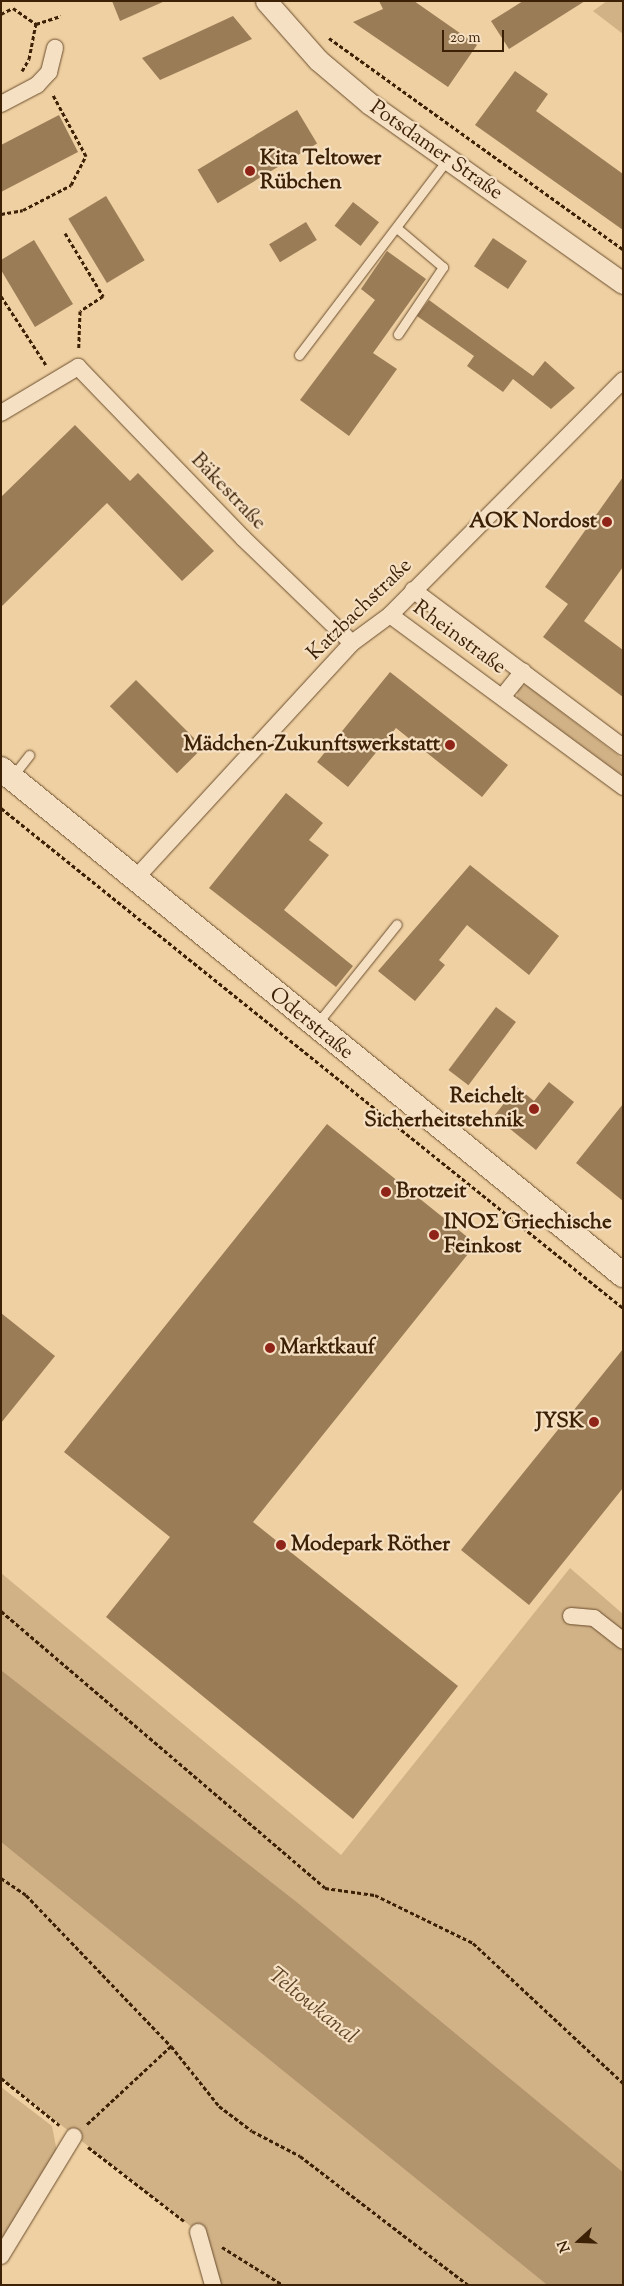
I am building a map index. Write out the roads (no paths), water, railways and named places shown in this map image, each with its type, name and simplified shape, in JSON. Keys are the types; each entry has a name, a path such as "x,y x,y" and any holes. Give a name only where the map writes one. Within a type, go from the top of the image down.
{"main road":[{"name":"Oderstraße","path":"6,773 315,1028 623,1275"}],"street":[{"name":"Potsdamer Straße","path":"266,1 318,60 448,160 623,283"},
{"path":"1,104 37,85 49,72 54,48"},
{"name":"Bäkestraße","path":"1,413 78,367 243,538 352,643"},
{"name":"Katzbachstraße","path":"134,880 352,643 390,615 623,380"},
{"name":"Rheinstraße","path":"413,590 523,670 623,747"},
{"name":"Rheinstraße","path":"390,615 503,696 623,787"},
{"name":"Rheinstraße","path":"503,696 523,670"},
{"path":"571,1616 594,1618 623,1641"},
{"path":"1,2256 74,2136"},
{"path":"198,2232 213,2285"}],"lane":[{"path":"299,356 398,229 448,160"},
{"path":"398,229 443,267 398,334"},
{"path":"6,773 30,755"},
{"path":"315,1028 397,924"}],"water":[{"name":"Teltowkanal","path":"1,1670 298,1903 623,2172 623,2285 547,2285 1,1842"}],"place":[{"name":"Kita Teltower Rübchen","path":"250,171"},
{"name":"AOK Nordost","path":"607,522"},
{"name":"Mädchen-Zukunftswerkstatt","path":"450,745"},
{"name":"Reichelt Sicherheitstehnik","path":"534,1109"},
{"name":"Brotzeit","path":"386,1192"},
{"name":"INOΣ Griechische Feinkost","path":"434,1235"},
{"name":"Marktkauf","path":"270,1348"},
{"name":"JYSK","path":"594,1422"},
{"name":"Modepark Röther","path":"281,1545"}]}
